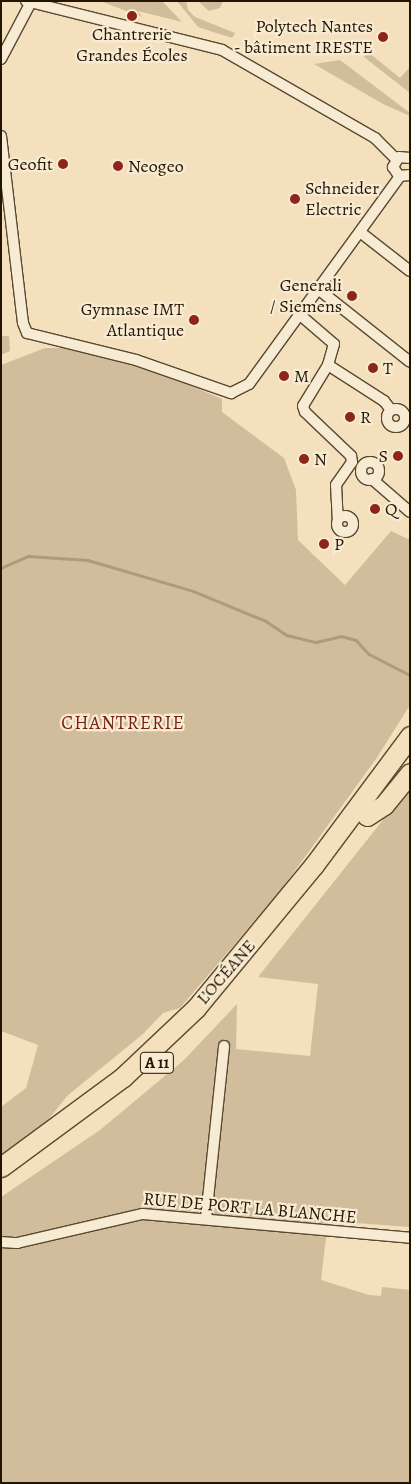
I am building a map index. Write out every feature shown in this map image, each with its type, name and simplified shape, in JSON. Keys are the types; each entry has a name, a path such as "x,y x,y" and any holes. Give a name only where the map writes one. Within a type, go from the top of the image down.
{"highway":[{"name":"L’OCÉANE","path":"1,1168 123,1077 196,1008 281,907 410,736"},
{"name":"L’OCÉANE","path":"1,1182 114,1100 198,1023 256,957 367,816 410,756"},
{"path":"367,816 384,805 410,773"}],"street":[{"path":"1,59 28,2 222,50 375,138 396,159"},
{"path":"1,136 24,327 30,336 80,344 231,393 245,388 360,232 407,178 393,168 396,159 402,156 410,158"},
{"path":"360,232 410,271"},
{"path":"318,289 410,362"},
{"path":"299,314 334,344 328,365 303,406 305,412 346,448 352,462 362,466 370,462 377,466 378,474 372,479"},
{"path":"328,365 384,401 391,410"},
{"path":"338,518 336,485 352,462"},
{"path":"362,466 363,476 372,479 410,512"},
{"path":"206,1218 224,1046"},
{"name":"RUE DE PORT LA BLANCHE","path":"1,1242 17,1243 143,1214 206,1218 410,1238"}],"shaded area":[{"path":"100,1 162,1 182,22 138,11 142,17"},
{"path":"177,1 186,1 188,10 195,17 235,33 232,38 198,27"},
{"path":"198,1 223,1 220,8 209,11"},
{"path":"368,52 400,78 410,67 410,93 364,57"},
{"path":"340,60 410,113 410,116 383,104 314,64"},
{"path":"1,336 9,336 10,351 1,355"},
{"path":"45,348 83,348 157,371 222,399 222,412 284,458 296,490 298,540 345,585 391,531 408,539 410,537 410,705 376,759 281,890 180,1008 163,1013 143,1034 67,1096 41,1129 1,1154 1,1107 26,1088 38,1045 1,1031 1,365"},
{"path":"410,786 410,1227 328,1221 321,1280 369,1295 381,1296 382,1287 410,1290 410,1483 1,1483 1,1197 100,1130 184,1060 237,1004 236,1049 310,1056 318,984 258,977"}],"waterway":[{"path":"1,568 28,556 88,560 193,591 266,621 287,635 316,642 341,636 356,640 369,654 410,675"}],"place":[{"name":"Chantrerie Grandes Écoles","path":"132,16"},
{"name":"Polytech Nantes - bâtiment IRESTE","path":"383,37"},
{"name":"Geofit","path":"63,164"},
{"name":"Neogeo","path":"118,166"},
{"name":"Schneider Electric","path":"295,199"},
{"name":"Generali / Siemens","path":"352,296"},
{"name":"Gymnase IMT Atlantique","path":"194,320"},
{"name":"T","path":"373,368"},
{"name":"M","path":"284,376"},
{"name":"R","path":"350,417"},
{"name":"S","path":"398,456"},
{"name":"N","path":"304,459"},
{"name":"Q","path":"375,509"},
{"name":"P","path":"324,544"}],"district":[{"name":"CHANTRERIE","path":"123,724"}]}
